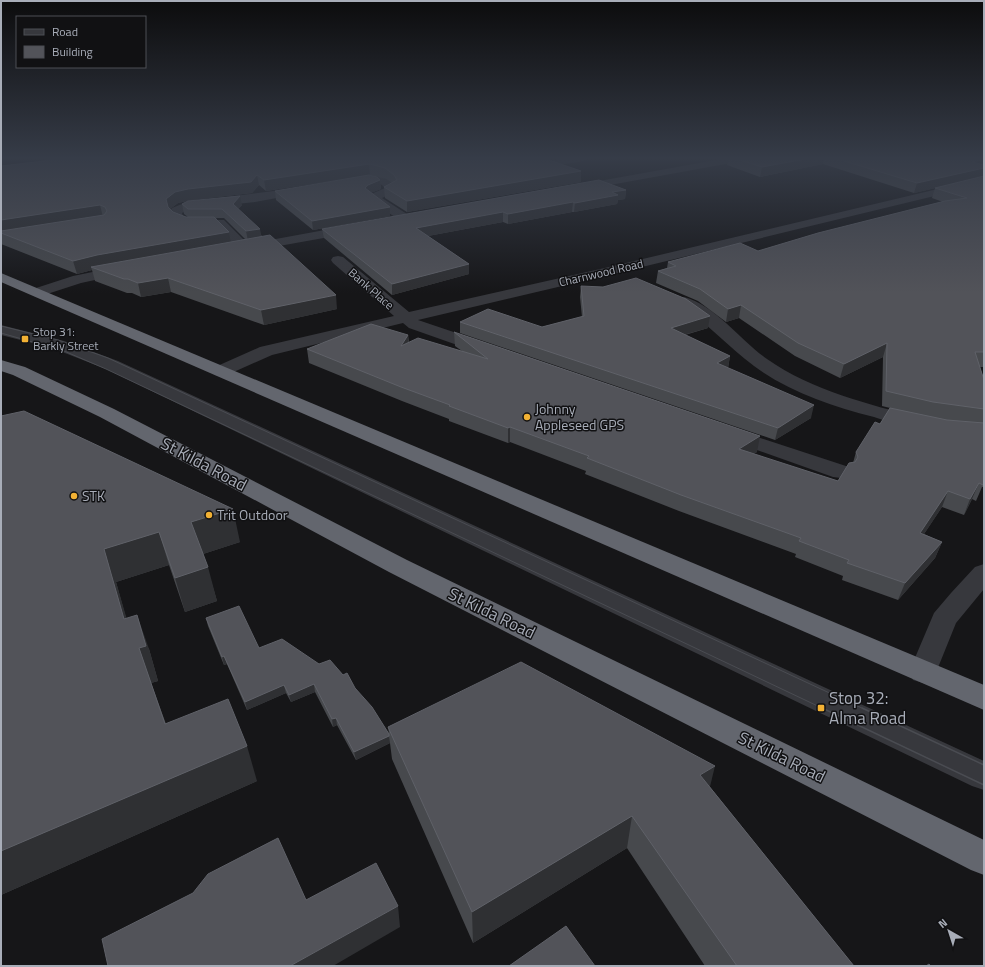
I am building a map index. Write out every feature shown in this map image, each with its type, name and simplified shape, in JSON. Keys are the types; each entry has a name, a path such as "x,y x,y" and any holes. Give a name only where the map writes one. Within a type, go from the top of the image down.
{"highway":[{"path":"1,276 984,698"},
{"name":"St Kilda Road","path":"1,365 19,371 100,410 398,566 984,858"}],"street":[{"path":"211,203 182,207 177,210 175,214 179,220 186,223 220,223"},
{"path":"382,203 406,219"},
{"name":"Charnwood Road","path":"221,371 266,351 404,317 609,271 892,203"},
{"path":"203,204 245,248"},
{"path":"390,222 421,216"},
{"path":"230,251 368,226"},
{"name":"Bank Place","path":"338,260 415,325 497,353"},
{"path":"38,292 78,279 132,268"},
{"path":"609,271 635,282"},
{"path":"669,295 703,313 742,349 762,364 784,376 844,402 883,415 927,425"},
{"path":"1,330 60,345 112,365 984,776"},
{"path":"714,428 841,472"},
{"path":"923,672 944,620 960,599 984,573"}],"building":[{"path":"1,203 167,203 168,207 173,212 186,217 214,217 229,232 97,255 73,261 1,233 1,231 104,215 107,211 105,207 100,205 1,220"},
{"path":"234,203 260,229 246,231 222,209 188,209 182,204"},
{"path":"290,203 385,203 390,207 312,221"},
{"path":"468,203 567,203 508,214 503,212 416,228 469,264 392,284 322,229"},
{"path":"937,203 984,203 984,352 975,352 984,380 984,409 933,402 886,391 887,343 844,364 798,343 741,305 728,309 700,289 658,271 676,266 668,262 740,243 758,251 818,233"},
{"path":"270,235 336,295 261,310 168,278 138,283 91,267"},
{"path":"636,278 686,299 710,316 671,328 730,356 717,363 814,405 778,428 460,322 488,309 542,327 584,316 581,286 603,287"},
{"path":"371,324 408,335 401,346 418,338 488,359 454,332 760,436 739,449 838,481 849,463 855,462 858,457 856,452 875,422 880,424 890,408 947,420 984,423 984,483 983,485 979,483 970,499 948,491 920,533 942,542 905,583 847,563 849,560 799,541 801,538 681,495 587,458 589,456 449,406 450,405 307,349"},
{"path":"24,411 233,509 191,522 208,567 175,578 159,532 104,549 124,619 137,615 146,646 139,648 165,724 228,699 247,746 1,851 1,416"},
{"path":"239,606 259,648 282,639 319,664 330,660 343,675 347,673 355,688 372,707 389,736 354,752 336,718 332,719 314,684 289,695 284,685 245,702 224,656 222,657 206,618"},
{"path":"521,662 715,766 700,775 854,966 737,966 632,816 472,912 388,727"},
{"path":"278,838 306,900 376,863 398,906 290,966 108,966 102,939 193,893 208,874"},
{"path":"566,926 595,966 509,966"}],"tram line":[{"path":"1,326 58,340 108,358 864,709"},
{"path":"1,333 64,351 106,369 824,709"},
{"path":"822,708 984,785"},
{"path":"862,708 984,765"}],"place":[{"name":"Stop 31: Barkly Street","path":"25,339"},
{"name":"Johnny Appleseed GPS","path":"527,417"},
{"name":"STK","path":"74,496"},
{"name":"Trit Outdoor","path":"209,515"},
{"name":"Stop 32: Alma Road","path":"821,708"}]}
